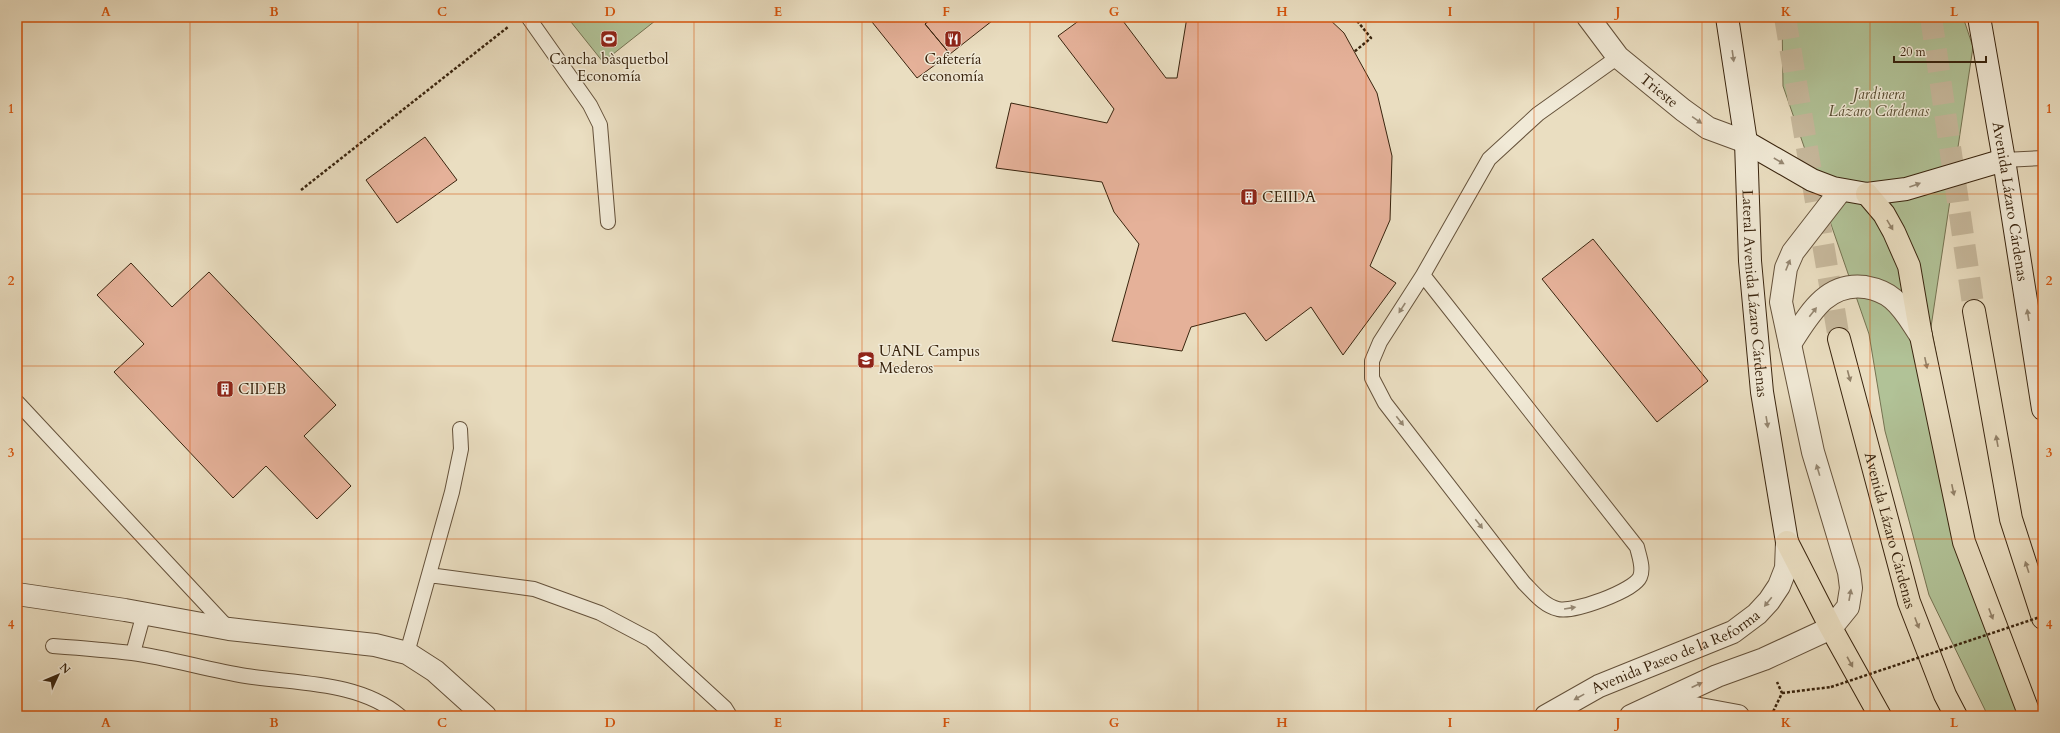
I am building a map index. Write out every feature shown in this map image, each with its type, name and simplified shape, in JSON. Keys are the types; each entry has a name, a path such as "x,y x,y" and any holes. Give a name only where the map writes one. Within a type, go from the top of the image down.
{"highway":[{"path":"1867,194 1884,214 1903,248 1909,266 1921,336 1964,542 2030,716"},
{"path":"1974,311 2012,519 2043,617"},
{"name":"Avenida Lázaro Cárdenas","path":"1839,339 1909,602 1946,695 1956,716"},
{"path":"1787,542 1831,628 1880,716"}],"street":[{"name":"Trieste","path":"1588,17 1618,57 1677,106 1708,128 1746,142 1812,180 1842,190 1867,194 1906,189 2004,160"},
{"name":"Lateral Avenida Lázaro Cárdenas","path":"1727,17 1746,142 1750,261 1762,392 1787,542 1786,568"},
{"name":"Avenida Lázaro Cárdenas","path":"1979,17 2004,160 2043,409"},
{"path":"1630,716 1717,676 1764,659 1831,628 1848,607 1851,588 1850,580 1813,452 1781,302 1786,268 1793,252 1842,190"},
{"path":"1790,344 1822,301 1846,286 1871,288 1883,292 1904,310 1921,336"},
{"name":"Avenida Paseo de la Reforma","path":"1546,716 1599,686 1733,632 1757,614 1769,601 1779,586 1786,568"},
{"path":"17,594 144,613 229,629 374,645 407,652 435,670 485,716"},
{"path":"1662,702 1738,716"}],"lane":[{"path":"528,17 590,105 600,125 608,222"},
{"path":"1423,275 1637,547 1641,572 1640,578 1632,586 1592,604 1559,610 1544,603 1524,583 1385,403 1372,378 1372,361 1380,342 1423,275 1488,159 1538,114 1618,57"},
{"path":"2004,160 2043,158"},
{"path":"17,402 229,629"},
{"path":"407,652 452,492 461,449 460,429"},
{"path":"429,575 534,589 600,613 651,640 725,708 730,716"},
{"path":"133,653 144,613"},
{"path":"53,646 133,653 245,676 311,684 367,695 387,705 400,716"}],"path":[{"path":"1354,17 1371,38 1354,52"},
{"path":"301,190 509,27"},
{"path":"1782,693 1831,687 2043,617"},
{"path":"1764,659 1782,693"},
{"path":"1771,716 1782,693"}],"green space":[{"name":"Cancha bàsquetbol Economía","path":"567,17 660,17 603,62"},
{"name":"Jardinera Lázaro Cárdenas","path":"1782,17 1963,17 1973,47 1931,327 1972,544 2026,716 1988,716 1929,595 1885,431 1869,334 1783,86"}],"building":[{"path":"868,17 933,17 925,24 950,54 917,78"},
{"name":"Cafetería economía","path":"933,17 997,17 950,54 925,24"},
{"name":"CEIIDA","path":"1084,17 1120,17 1166,78 1177,78 1187,17 1327,17 1344,33 1377,93 1392,156 1390,220 1370,266 1396,283 1343,355 1311,307 1266,341 1245,313 1191,327 1182,351 1112,341 1139,244 1114,212 1102,182 996,168 1011,103 1107,123 1114,109 1058,36"},
{"path":"425,137 457,180 397,223 366,180"},
{"path":"1593,239 1708,381 1657,422 1542,279"},
{"name":"CIDEB","path":"131,263 172,307 209,272 336,405 304,436 351,486 317,519 266,466 233,498 114,372 144,344 97,295"}],"tunnel":[{"path":"1785,17 1839,339"},
{"path":"1931,17 1974,311"}],"place":[{"name":"Cancha bàsquetbol Economía","path":"609,39"},
{"name":"Cafetería economía","path":"953,39"},
{"name":"CEIIDA","path":"1249,197"},
{"name":"UANL Campus Mederos","path":"866,360"},
{"name":"CIDEB","path":"225,389"}]}
